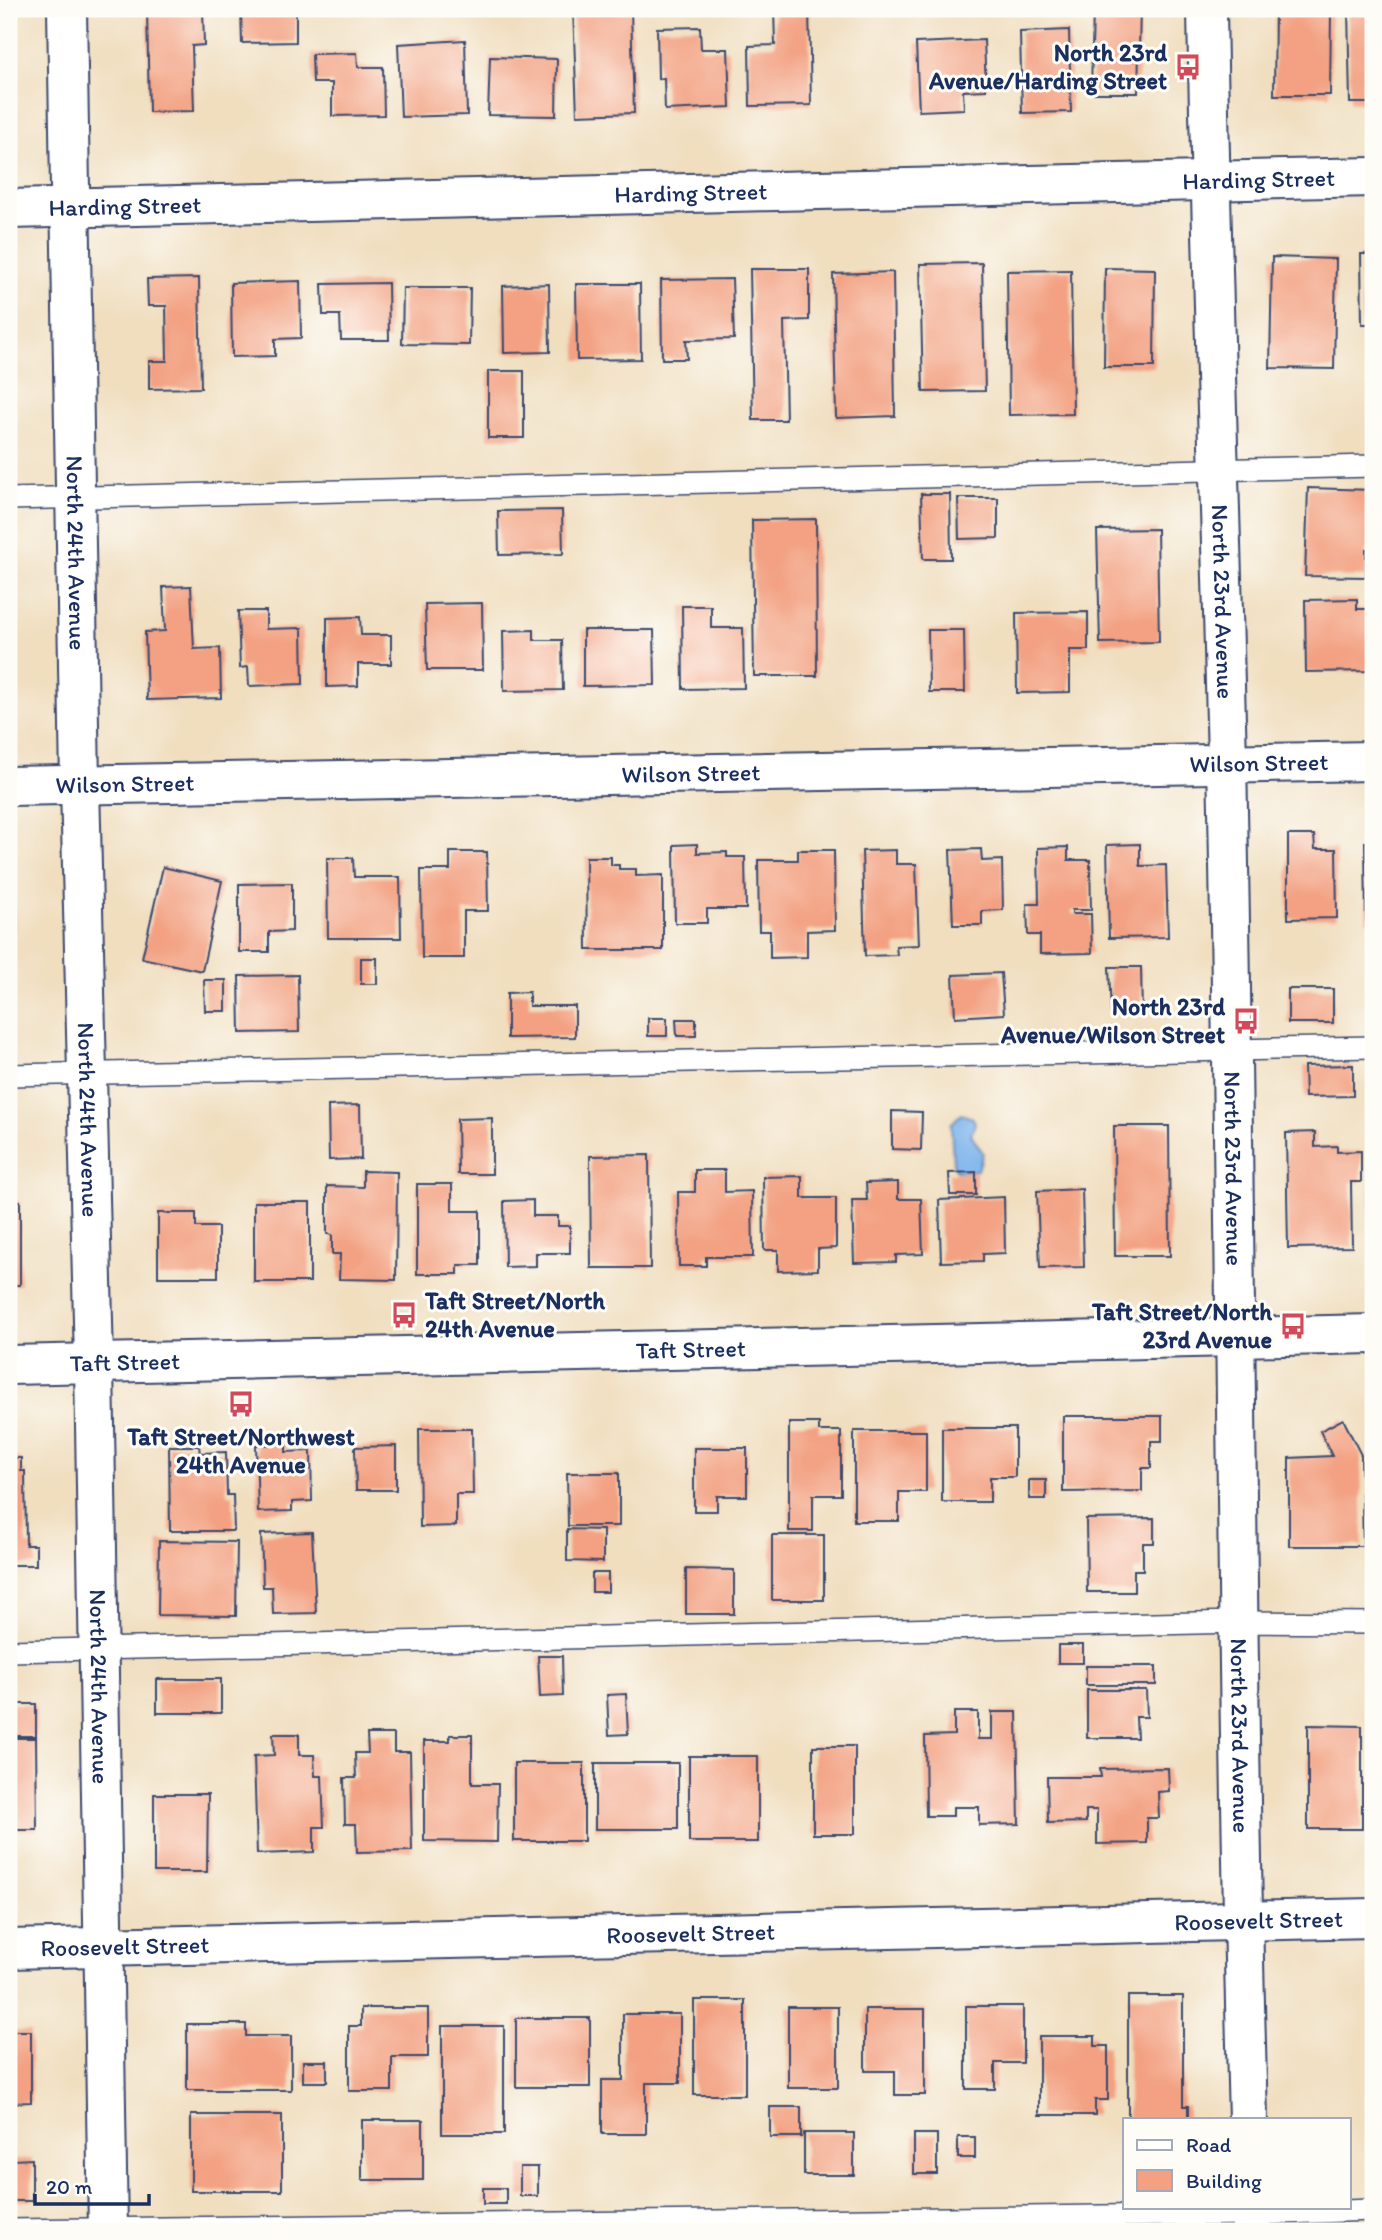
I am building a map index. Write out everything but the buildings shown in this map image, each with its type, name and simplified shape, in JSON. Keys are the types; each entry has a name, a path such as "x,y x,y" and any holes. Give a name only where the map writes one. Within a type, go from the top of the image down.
{"street":[{"name":"North 24th Avenue","path":"67,9 108,2230"},
{"name":"North 23rd Avenue","path":"1207,9 1209,179 1227,764 1242,1922 1248,2118"},
{"name":"Harding Street","path":"9,209 1373,177"},
{"name":"Wilson Street","path":"9,786 1373,761"},
{"name":"Taft Street","path":"9,1365 1373,1334"},
{"name":"Roosevelt Street","path":"9,1949 1373,1918"}],"lane":[{"path":"9,499 1373,466"},
{"path":"9,1075 1373,1047"},
{"path":"9,1651 1238,1622 1373,1623"},
{"path":"9,2230 1251,2217 1373,2210"}],"water":[{"path":"961,1114 973,1118 975,1123 971,1135 983,1153 978,1170 956,1171 953,1163 951,1124"}],"place":[{"name":"North 23rd Avenue/Harding Street","path":"1188,67"},
{"name":"North 23rd Avenue/Wilson Street","path":"1246,1021"},
{"name":"Taft Street/North 24th Avenue","path":"404,1315"},
{"name":"Taft Street/North 23rd Avenue","path":"1293,1326"},
{"name":"Taft Street/Northwest 24th Avenue","path":"241,1404"}]}
